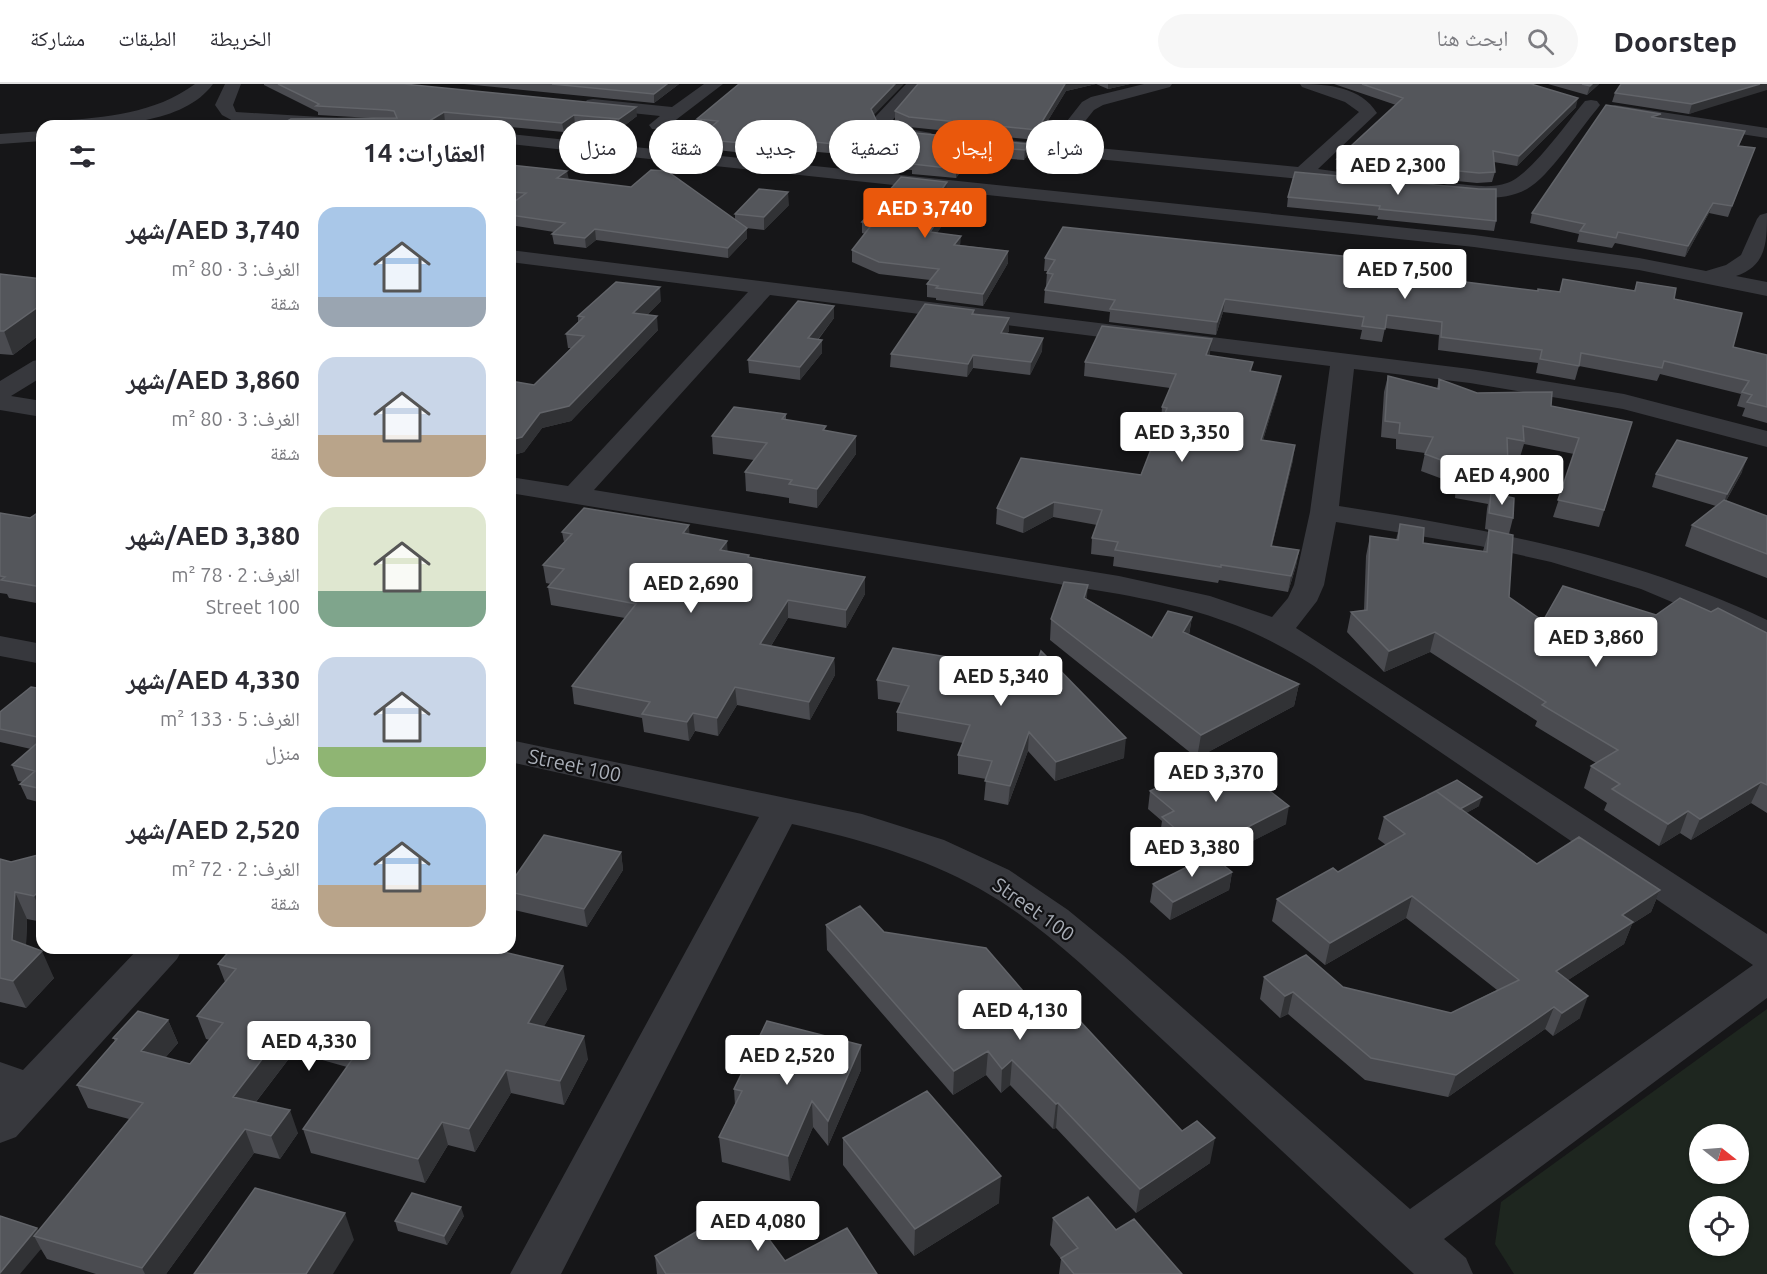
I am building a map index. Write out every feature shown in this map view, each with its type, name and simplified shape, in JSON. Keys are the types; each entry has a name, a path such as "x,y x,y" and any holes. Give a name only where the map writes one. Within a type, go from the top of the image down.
{"street":[{"path":"160,120 198,98 206,84"},
{"path":"117,120 150,114 184,101 206,84"},
{"path":"229,120 224,105 233,84"},
{"path":"637,137 714,84"},
{"path":"915,84 882,120 884,125 905,134 932,137"},
{"path":"1077,120 1088,106 1097,100 1164,84"},
{"path":"1302,174 1368,113 1366,107 1357,101 1308,84"},
{"path":"1571,99 1591,105 1767,133"},
{"path":"571,102 670,116"},
{"path":"1437,188 1503,190 1521,184 1591,105"},
{"path":"177,112 202,109 229,120"},
{"path":"647,153 650,139 670,116"},
{"path":"0,129 36,133"},
{"path":"0,139 36,134"},
{"path":"0,147 36,135"},
{"path":"516,140 559,144"},
{"path":"637,152 1474,241 1566,253 1766,289"},
{"path":"1104,155 1358,179"},
{"path":"1707,277 1730,272 1751,259 1767,219"},
{"path":"516,257 1546,387 1635,405 1767,439"},
{"path":"1751,259 1755,273 1766,289"},
{"path":"574,496 764,288"},
{"path":"1277,631 1292,616 1309,585 1324,512 1343,360"},
{"path":"0,392 36,370"},
{"path":"0,402 36,408"},
{"path":"516,486 1175,596 1228,610 1277,631 1325,659 1767,954"},
{"path":"1324,512 1529,547 1601,566 1673,590 1767,632"},
{"path":"0,646 36,653"},
{"name":"Street 100","path":"516,752 862,827 931,849 995,880 1054,920 1110,967 1448,1274"},
{"path":"536,1274 782,809"},
{"path":"0,1124 16,1085 157,954"},
{"path":"1409,1237 1767,976"}],"shaded area":[{"path":"1767,1009 1767,1274 1514,1274 1495,1244 1501,1202"}],"building":[{"path":"278,84 404,84 636,107 619,119 574,115 566,120 559,120 559,123 444,112 431,120 289,120 397,118 394,111 316,106 319,104"},
{"path":"552,84 667,84 654,94"},
{"path":"739,84 895,84 871,109 876,120 829,120 829,143 817,142 817,120 735,120 735,142 723,141 723,120 697,119"},
{"path":"918,84 1065,84 1043,120 1026,120 1026,129 1014,128 1014,120 939,120 909,117 895,111"},
{"path":"1362,84 1531,84 1578,98 1519,156 1493,151 1495,172 1479,173 1337,159 1403,98"},
{"path":"1621,84 1760,84 1692,104 1615,93"},
{"path":"1606,105 1661,114 1651,117 1745,131 1738,146 1755,148 1732,206 1713,203 1688,246 1618,232 1616,238 1580,231 1585,224 1532,213"},
{"path":"920,133 932,135 932,166 920,165"},
{"path":"1014,143 1026,144 1025,150 1014,149"},
{"path":"516,166 559,170 559,174 563,174 557,178 631,187 649,172 649,174 671,174 747,228 728,248 595,229 585,238 552,234 565,223 516,216 516,200 526,193 516,192"},
{"path":"1295,172 1496,189 1496,221 1288,197"},
{"path":"901,177 947,182 935,199 951,200 930,232 961,236 954,245 1008,251 983,294 936,288 938,286 927,284 939,269 879,262 852,250 873,223 862,222"},
{"path":"759,189 788,192 764,217 735,214"},
{"path":"1063,227 1352,257 1375,259 1375,255 1449,263 1449,280 1538,291 1538,289 1560,292 1563,279 1635,291 1637,282 1676,288 1674,299 1742,313 1733,347 1767,355 1767,407 1747,402 1752,395 1742,392 1749,381 1664,361 1662,368 1581,353 1579,366 1540,359 1542,350 1441,337 1442,322 1387,315 1385,329 1362,326 1364,317 1225,299 1217,322 1110,309 1115,300 1045,290 1053,274 1047,273 1055,260 1045,258"},
{"path":"0,274 36,278 36,308 4,331 0,331"},
{"path":"616,282 660,287 633,313 657,316 569,406 540,413 522,437 516,438 516,382 534,385 584,336 566,334 584,317 578,316"},
{"path":"798,301 834,306 808,338 822,340 800,367 748,360"},
{"path":"925,304 974,310 972,314 1009,318 1001,333 1043,338 1031,362 973,355 968,364 891,354"},
{"path":"1102,326 1212,339 1206,355 1253,362 1250,371 1281,376 1261,440 1295,445 1271,546 1299,550 1291,576 1115,550 1118,542 1092,538 1102,510 1054,502 1024,518 997,508 1021,458 1141,475 1167,408 1162,407 1176,374 1085,362"},
{"path":"1388,376 1439,389 1439,379 1477,393 1552,392 1551,406 1632,422 1604,510 1558,500 1579,438 1523,426 1524,441 1507,438 1509,489 1459,481 1460,467 1425,454 1433,437 1399,433 1400,423 1385,421"},
{"path":"734,407 786,414 782,419 826,426 823,430 856,436 817,489 789,484 792,480 745,472 767,443 712,436"},
{"path":"1677,440 1747,458 1727,494 1656,474"},
{"path":"1491,493 1514,498 1513,518 1489,513"},
{"path":"1724,500 1767,516 1767,554 1692,525"},
{"path":"584,508 689,525 683,533 727,541 720,550 865,577 846,610 788,600 760,644 834,658 809,702 735,687 717,718 693,713 687,722 642,714 650,702 572,686 636,604 548,587 564,569 543,565 572,534 562,532"},
{"path":"0,513 30,518 36,514 36,586 1,580 5,577 0,576"},
{"path":"1400,524 1424,528 1423,543 1487,552 1489,530 1513,535 1509,597 1543,621 1563,586 1656,615 1680,598 1711,612 1718,608 1767,633 1767,785 1761,782 1700,819 1688,811 1668,824 1612,789 1620,784 1591,766 1618,750 1542,705 1546,702 1435,632 1389,651 1351,612 1367,610 1370,536 1398,540"},
{"path":"1064,582 1088,585 1084,598 1152,638 1168,611 1192,617 1183,632 1299,684 1201,735 1051,619"},
{"path":"893,648 1026,670 1029,661 1037,662 1041,651 1126,738 1056,762 1029,732 1010,786 985,781 992,761 958,755 970,725 897,712 909,686 877,680"},
{"path":"31,687 36,688 36,737 0,729 0,712"},
{"path":"36,744 36,788 20,784 35,771 12,765"},
{"path":"1225,756 1289,806 1201,851 1162,817 1174,811 1150,791"},
{"path":"1457,780 1482,797 1460,809 1436,791 1426,796"},
{"path":"1436,791 1537,864 1579,837 1660,890 1622,915 1633,922 1556,971 1588,996 1562,1013 1554,1007 1456,1075 1371,1058 1293,992 1285,996 1264,977 1306,955 1343,987 1451,1013 1519,980 1412,896 1330,943 1277,899 1333,868 1338,872 1405,834 1384,817"},
{"path":"544,835 621,852 584,909 516,893 516,875"},
{"path":"1211,855 1232,872 1173,902 1153,884"},
{"path":"36,856 36,894 34,896 15,892 12,940 36,949 36,954 39,954 13,981 0,978 0,859 11,862"},
{"path":"860,906 884,932 986,948 1029,998 1036,994 1042,1000 1054,993 1182,1131 1197,1121 1215,1138 1140,1189 1058,1103 1056,1104 1012,1060 1002,1069 988,1051 954,1071 826,925"},
{"path":"227,954 512,954 563,966 528,1023 584,1036 560,1081 506,1070 469,1129 442,1122 418,1159 303,1129 356,1054 349,1052 352,1047 286,1028 233,1097 290,1110 271,1136 245,1129 142,1268 34,1236 143,1103 77,1085 117,1039 113,1038 138,1011 168,1020 141,1051 190,1064 223,1023 197,1016 236,969 218,964"},
{"path":"767,1021 861,1045 828,1121 812,1101 788,1156 719,1137 742,1091 734,1089"},
{"path":"927,1091 1001,1176 915,1229 843,1138"},
{"path":"255,1188 345,1213 306,1274 194,1274"},
{"path":"412,1193 461,1207 444,1236 395,1221"},
{"path":"1088,1197 1116,1230 1134,1219 1182,1274 1074,1274 1061,1258 1078,1248 1053,1218"},
{"path":"743,1204 785,1261 847,1228 877,1274 666,1274 655,1256"},
{"path":"0,1216 37,1228 0,1273"}]}
